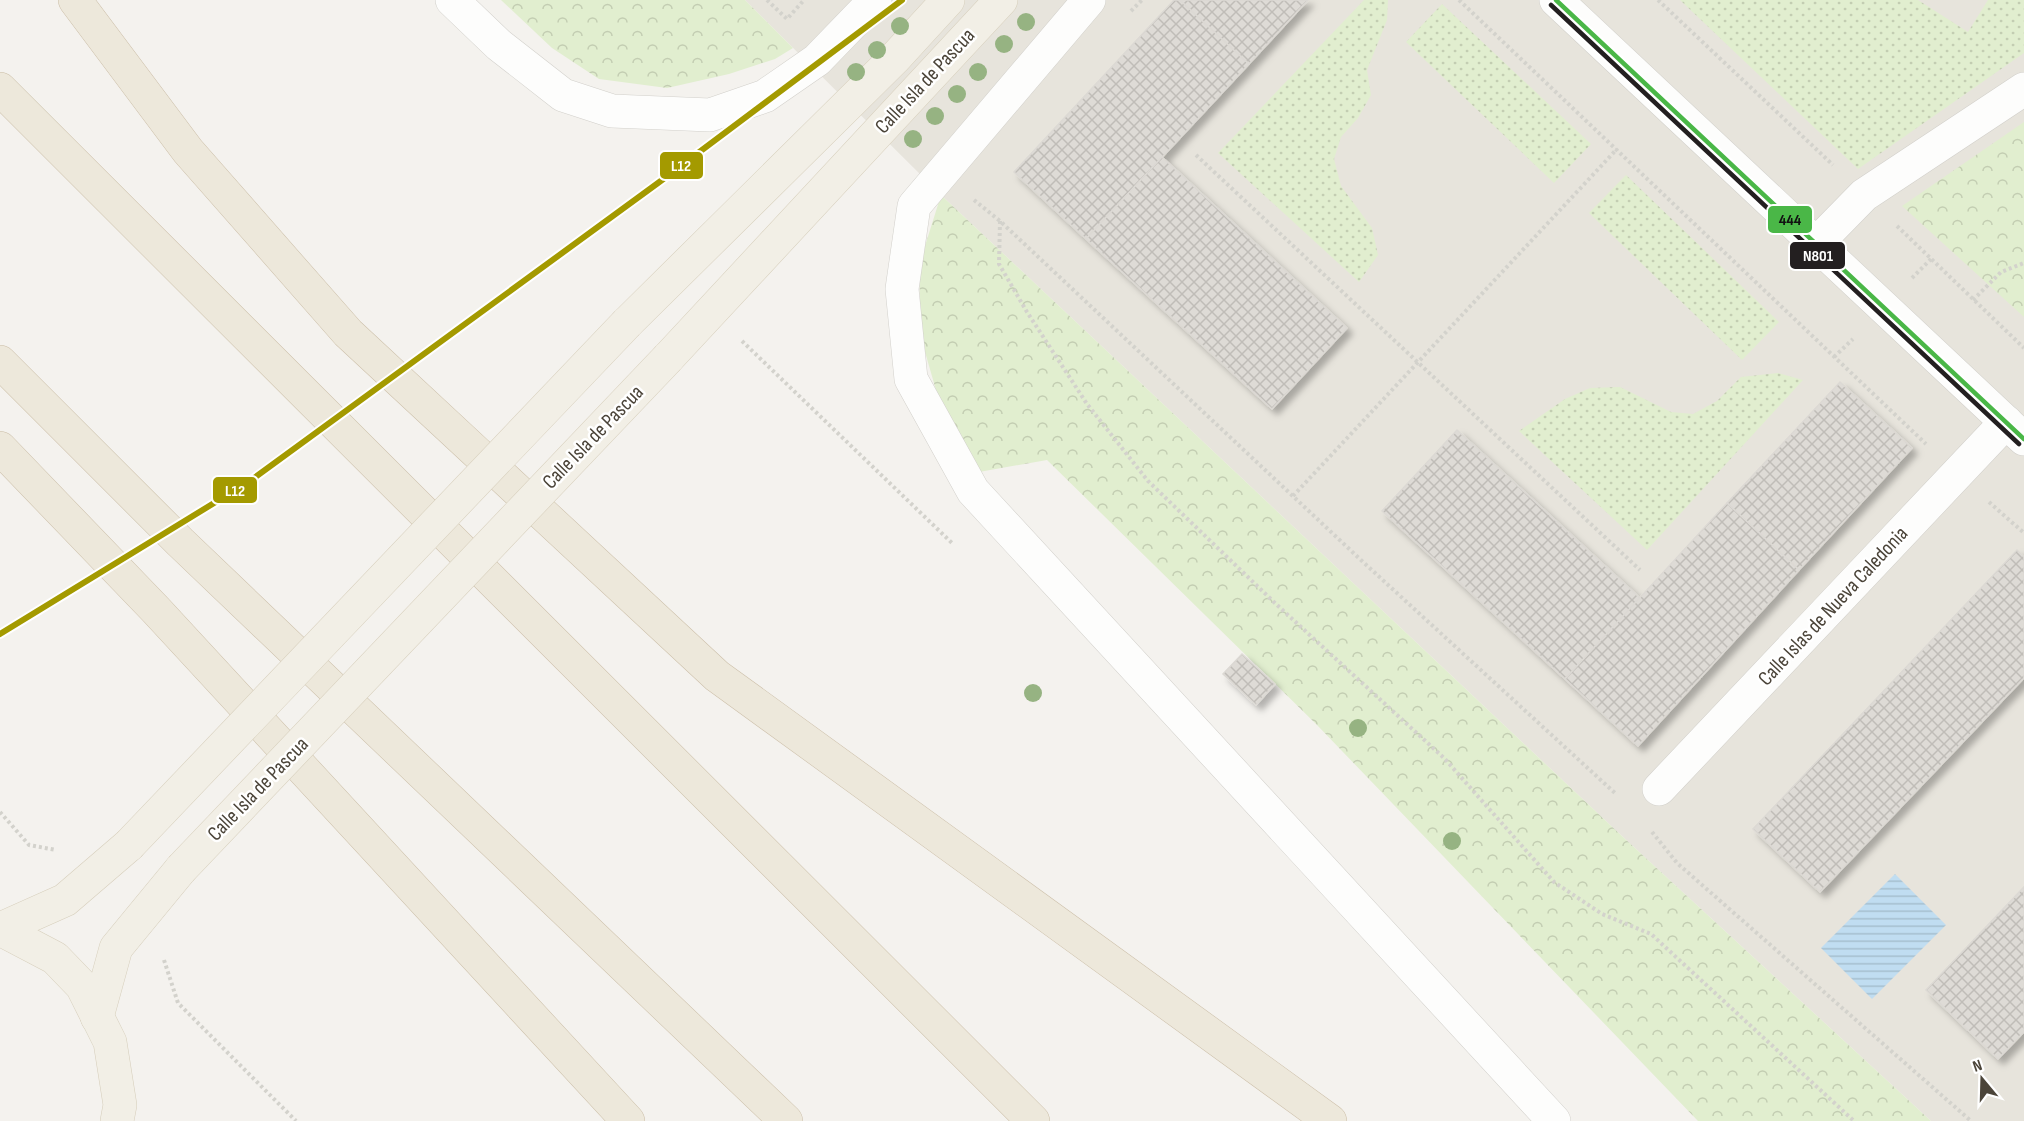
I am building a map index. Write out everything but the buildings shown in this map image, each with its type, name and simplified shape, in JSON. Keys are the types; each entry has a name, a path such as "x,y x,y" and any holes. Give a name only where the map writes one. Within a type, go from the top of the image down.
{"highway":[{"path":"75,0 188,151 348,333 717,676 1330,1121"},
{"path":"0,89 1033,1121"},
{"path":"0,362 180,542 786,1121"},
{"path":"0,448 156,610 628,1121"}],"main road":[{"name":"Calle Isla de Pascua","path":"0,929 65,900 129,845 627,323 894,59 948,0"},
{"name":"Calle Isla de Pascua","path":"98,1017 116,948 182,869 668,358 1001,0"},
{"path":"0,929 55,958 82,986 110,1042 120,1105 117,1121"}],"street":[{"path":"452,0 499,45 563,95 612,111 710,115 765,96 783,84 817,60 874,0"},
{"path":"1089,0 914,206 902,289 911,379 973,491 1554,1121"},
{"path":"1556,0 2015,430"},
{"path":"1816,244 1864,195 2024,89"},
{"name":"Calle Islas de Nueva Caledonia","path":"1659,789 1958,473 2015,430"}],"path":[{"path":"767,0 787,18 804,0"},
{"path":"1125,17 1142,0"},
{"path":"1459,0 2024,533"},
{"path":"1293,496 1617,149"},
{"path":"1196,155 1640,570"},
{"path":"969,197 1000,221 1621,799"},
{"path":"1000,221 999,264 1027,312 1087,404 1148,481 1277,606 1444,758 1554,882 1602,914 1651,934 1854,1121"},
{"path":"1973,300 2001,272 2024,263"},
{"path":"741,341 953,544"},
{"path":"0,812 29,845 55,850 65,848"},
{"path":"1651,831 1677,863 1971,1121"},
{"path":"169,950 164,960 177,1003 296,1121"}],"shaded area":[{"path":"745,0 2024,0 2024,1121 1931,1121 1623,837 941,195"}],"green space":[{"path":"501,0 745,0 793,48 775,59 729,74 667,88 599,79 552,48"},
{"path":"1364,0 1388,0 1387,20 1367,70 1371,95 1358,118 1341,137 1334,159 1341,186 1372,228 1378,255 1359,282 1218,153"},
{"path":"1680,0 1918,0 1968,32 1988,0 2024,0 2024,53 1858,169"},
{"path":"1442,4 1591,144 1554,183 1406,42"},
{"path":"2024,122 2024,317 1902,206"},
{"path":"1626,175 1779,322 1742,360 1589,213"},
{"path":"941,195 1623,837 1931,1121 1698,1121 1317,725 1047,460 979,472 944,418 921,338 919,265"},
{"path":"1778,373 1803,380 1647,550 1519,431 1565,399 1590,388 1620,387 1671,412 1693,414 1717,401 1741,377"}],"water":[{"path":"1895,874 1946,925 1872,999 1821,948"}],"transit line":[{"name":"L12","path":"0,634 250,481 658,183 902,0"},
{"name":"444","path":"1556,0 2024,439"},
{"name":"N801","path":"1551,5 2019,444"}]}
